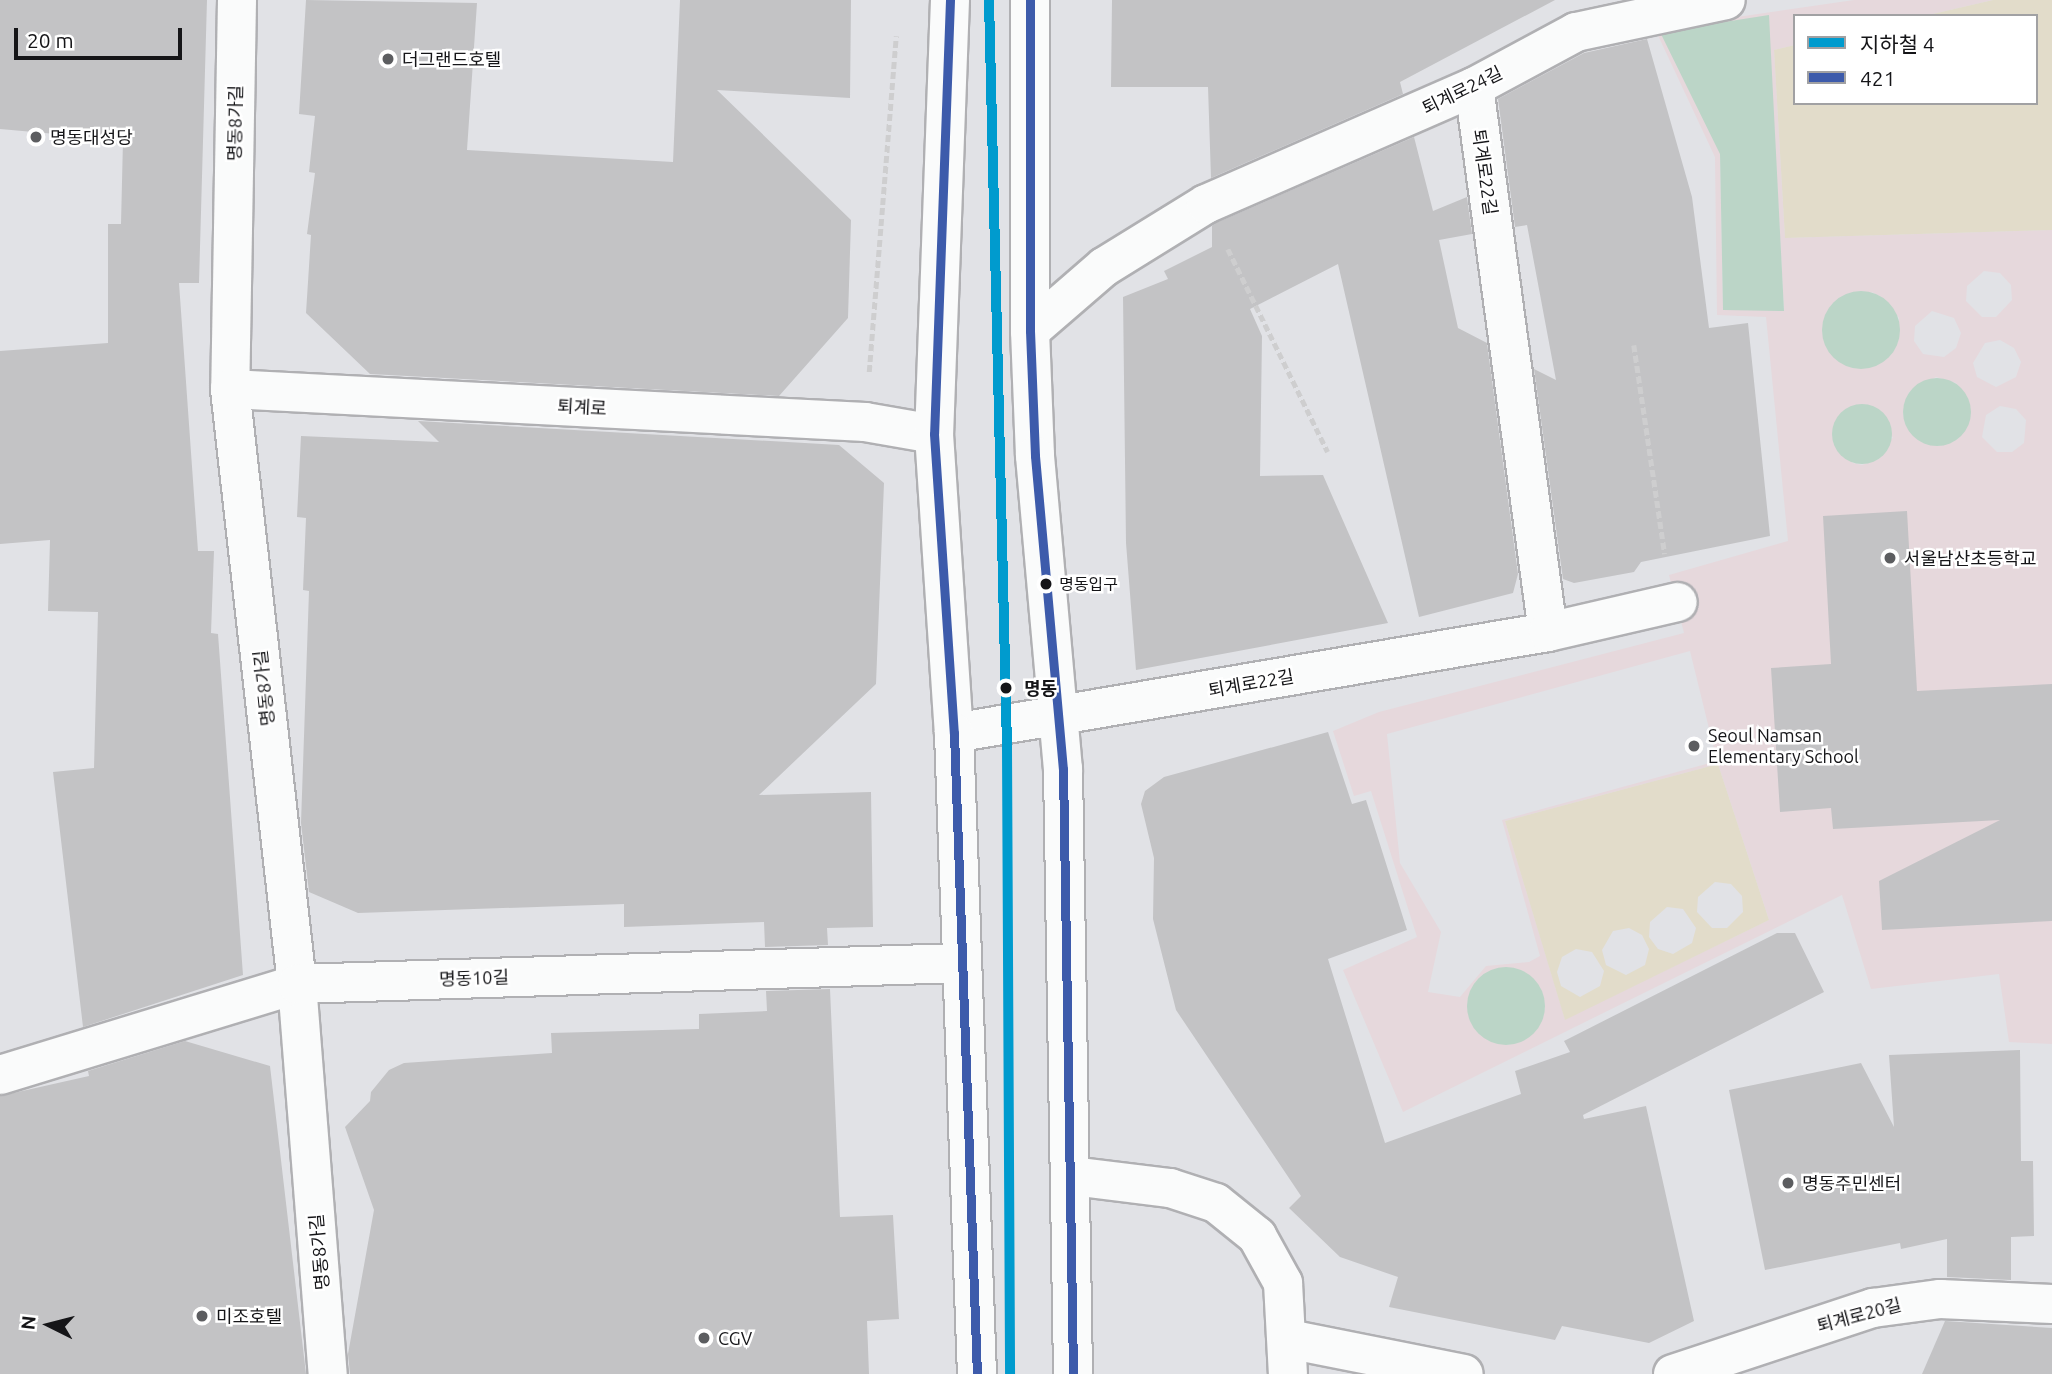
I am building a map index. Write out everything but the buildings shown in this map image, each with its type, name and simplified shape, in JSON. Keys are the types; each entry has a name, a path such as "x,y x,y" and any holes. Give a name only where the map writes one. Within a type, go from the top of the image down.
{"street":[{"name":"명동8가길","path":"237,0 230,389 297,984 328,1374"},
{"path":"950,0 934,435 954,733 977,1374"},
{"path":"1030,0 1030,331 1035,456 1058,716 1072,1176 1073,1374"},
{"name":"퇴계로24길","path":"1030,331 1104,267 1206,205 1474,87 1572,16 1726,0"},
{"name":"퇴계로22길","path":"1474,87 1548,632"},
{"name":"퇴계로","path":"230,389 865,422 934,435"},
{"name":"퇴계로22길","path":"954,733 1548,632 1678,602"},
{"name":"명동10길","path":"0,1075 297,984 962,963"},
{"path":"1072,1176 1170,1188 1216,1203 1256,1236 1283,1283 1288,1357 1464,1374"},
{"name":"퇴계로20길","path":"1673,1374 1892,1304 1940,1299 2052,1304"}],"path":[{"path":"865,422 897,27"},
{"path":"1206,205 1328,452"},
{"path":"1634,345 1669,575 1678,602"}],"shaded area":[{"name":"서울남산초등학교","path":"1854,0 1993,0 1933,14 1793,14 1793,45 1774,50 1785,238 2052,230 2052,1044 2009,1042 1999,974 1871,989 1842,895 1403,1112 1343,970 1417,937 1371,791 1354,796 1333,731 1379,712 1684,633 1669,575 1788,541 1766,317 1717,315 1715,157 1655,29","holes":["1768,16 1784,310 1723,309 1720,154","1984,271 2000,273 2011,285 2012,300 1996,317 1982,317 1966,301 1967,286","1872,292 1883,298 1899,318 1898,343 1853,368 1834,357","1932,311 1954,318 1961,333 1956,348 1944,357 1923,354 1914,341 1915,326","2000,340 2014,348 2021,362 2016,377 1996,387 1977,377 1973,363 1985,343","1936,377 1956,383 1969,400 1958,439 1939,446 1918,440 1905,423 1903,413 1909,392","2000,406 2016,409 2026,420 2024,443 2012,452 1997,452 1982,437 1986,415","1833,426 1893,437 1879,459 1862,465 1853,463 1834,445","1690,651 1717,761 1502,820 1540,956 1529,962 1486,966 1460,997 1428,992 1441,932 1400,863 1387,734","1718,764 1769,920 1565,1019 1505,821","1516,969 1543,995 1545,1008 1542,1019 1509,1045 1487,1040 1490,971"]}],"green space":[{"path":"1769,15 1784,311 1723,310 1720,154 1660,32"},
{"path":"1861,291 1876,294 1888,303 1897,315 1900,330 1897,345 1888,357 1876,366 1861,369 1846,366 1834,357 1825,345 1822,330 1825,315 1834,303 1846,294"},
{"path":"1937,378 1950,381 1961,388 1968,399 1971,412 1968,425 1961,436 1950,443 1937,446 1924,443 1913,436 1906,425 1903,412 1906,399 1913,388 1924,381"},
{"path":"1856,404 1868,404 1887,417 1892,434 1890,446 1879,459 1868,464 1856,464 1837,451 1832,440 1832,428 1845,409"},
{"path":"1506,967 1521,970 1533,979 1542,991 1545,1006 1542,1021 1533,1033 1521,1042 1506,1045 1491,1042 1479,1033 1470,1021 1467,1006 1470,991 1479,979 1491,970"}],"sand":[{"path":"1993,0 2052,0 2052,230 1785,238 1774,50 1793,45 1793,105 2038,105 2038,14 1933,14"},
{"path":"1718,764 1769,920 1565,1020 1505,821","holes":["1715,882 1731,884 1742,896 1743,912 1727,928 1712,928 1697,912 1698,897","1667,907 1683,909 1696,928 1692,943 1673,954 1658,949 1649,937 1650,922","1629,928 1642,935 1649,949 1645,965 1626,975 1606,965 1602,950 1613,931","1576,949 1592,952 1604,971 1600,986 1580,997 1561,986 1557,972 1562,957"]}],"metro line":[{"name":"4","path":"989,0 1007,749 1010,1374"}],"transit line":[{"name":"421","path":"950,0 934,434 954,733 977,1374"},
{"name":"421","path":"1030,0 1030,331 1035,456 1063,769 1073,1374"}],"place":[{"name":"더그랜드호텔","path":"388,59"},
{"name":"명동대성당","path":"36,137"},
{"name":"서울남산초등학교","path":"1890,558"},
{"name":"명동입구","path":"1046,584"},
{"name":"명동","path":"1006,688"},
{"name":"Seoul Namsan Elementary School","path":"1694,746"},
{"name":"명동주민센터","path":"1788,1183"},
{"name":"미조호텔","path":"202,1316"},
{"name":"CGV","path":"704,1338"}]}
